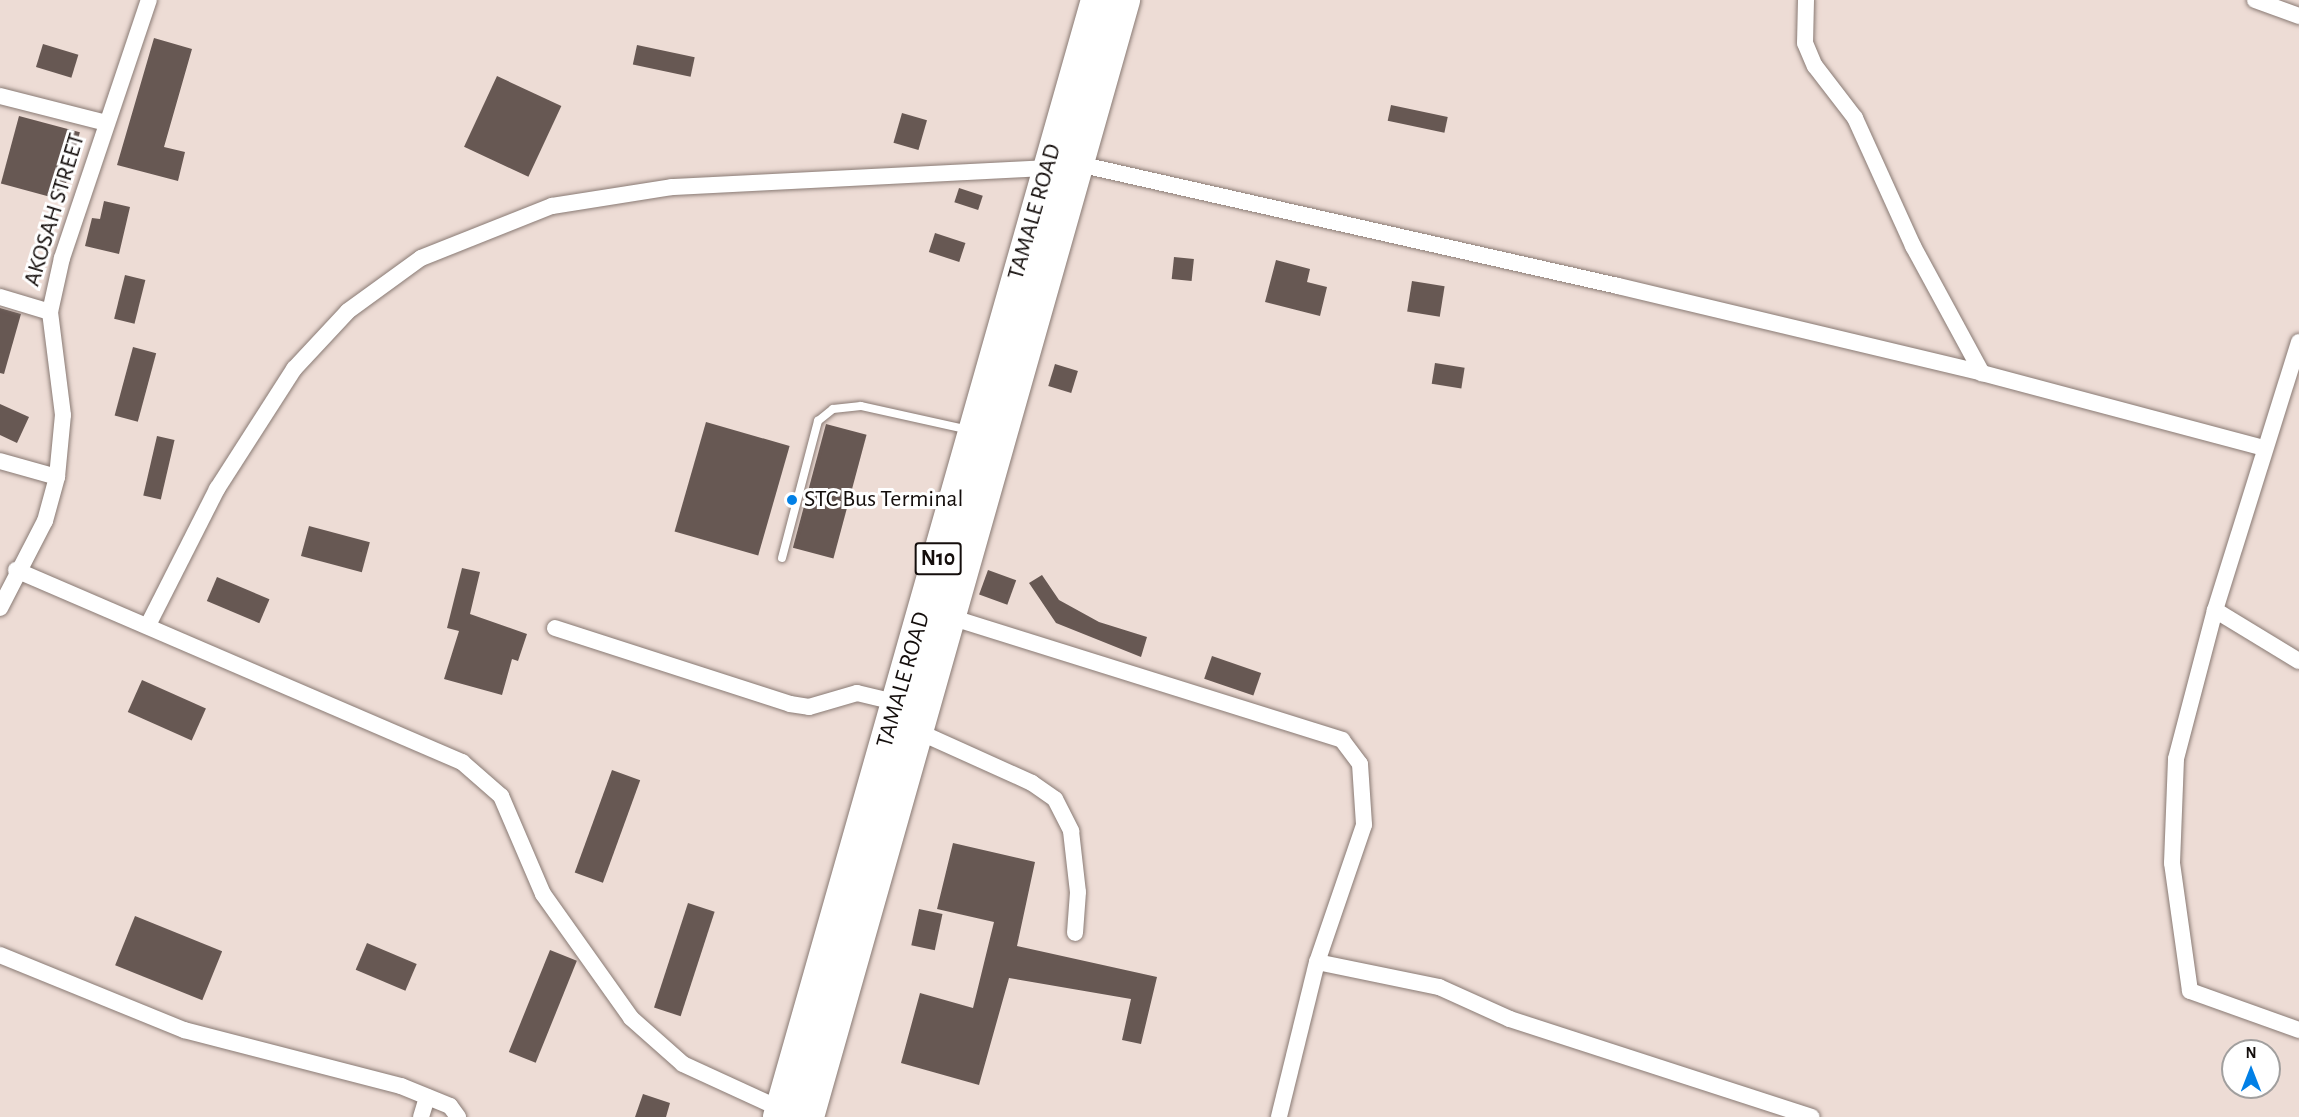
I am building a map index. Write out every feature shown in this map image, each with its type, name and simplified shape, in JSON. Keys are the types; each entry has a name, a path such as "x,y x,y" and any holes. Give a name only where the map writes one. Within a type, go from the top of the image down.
{"highway":[{"name":"TAMALE ROAD","path":"1061,166 1096,0"},
{"name":"TAMALE ROAD","path":"789,1114 899,703 1061,166 1124,0"},
{"name":"TAMALE ROAD","path":"789,1114 917,731 947,616 976,450"}],"street":[{"name":"AKOSAH STREET","path":"0,608 16,570 45,521 57,477 63,415 50,312 62,258 149,0"},
{"path":"1806,0 1805,43 1815,66 1855,118 1913,246 1982,373"},
{"path":"2255,0 2299,16"},
{"path":"0,96 107,123"},
{"path":"148,625 217,489 294,369 348,311 421,258 552,206 672,187 1061,166 1982,373 2264,448"},
{"path":"0,297 50,312"},
{"path":"2299,342 2215,610 2176,759 2172,863 2190,991 2299,1030"},
{"path":"0,461 57,477"},
{"path":"16,570 462,762 501,796 543,894 631,1018 683,1064 789,1114"},
{"path":"2215,610 2299,661"},
{"path":"947,616 1342,740 1360,764 1365,825 1317,963 1279,1117"},
{"path":"555,628 790,704 809,707 857,693 899,703"},
{"path":"917,731 1032,783 1055,800 1071,831 1078,892 1076,933"},
{"path":"0,955 184,1030 427,1097 450,1106 458,1117"},
{"path":"1317,963 1439,987 1510,1019 1811,1117"},
{"path":"421,1117 427,1097"}],"lane":[{"path":"782,558 818,421 833,408 861,405 976,450"}],"building":[{"path":"154,38 192,49 164,147 185,152 178,181 117,165"},
{"path":"43,44 78,55 71,78 36,67"},
{"path":"637,45 695,57 691,77 633,65"},
{"path":"497,76 561,106 528,177 464,147"},
{"path":"1391,105 1448,117 1444,133 1388,121"},
{"path":"902,113 927,120 918,150 893,143"},
{"path":"19,116 80,132 62,200 1,184"},
{"path":"959,188 983,196 978,210 954,202"},
{"path":"104,201 130,207 119,254 85,246 92,218 100,219"},
{"path":"935,233 965,243 959,262 929,252"},
{"path":"1174,257 1194,259 1192,281 1172,279"},
{"path":"1276,260 1310,269 1307,282 1327,287 1320,316 1265,302"},
{"path":"125,275 145,280 134,324 114,319"},
{"path":"1412,281 1445,286 1440,317 1407,312"},
{"path":"0,308 21,314 4,374 0,373"},
{"path":"133,347 156,353 138,422 115,416"},
{"path":"1435,363 1465,368 1461,388 1432,384"},
{"path":"1055,364 1078,371 1071,393 1048,386"},
{"path":"0,404 29,417 17,443 0,435"},
{"path":"706,422 790,446 758,556 675,532"},
{"path":"826,424 867,435 833,559 793,548"},
{"path":"157,436 175,440 161,499 143,495"},
{"path":"309,526 370,542 362,572 301,556"},
{"path":"462,568 480,572 470,614 527,634 518,661 512,659 502,695 444,679 459,631 447,628"},
{"path":"988,570 1016,580 1007,605 979,594"},
{"path":"1042,575 1059,600 1099,622 1147,637 1141,657 1056,623 1029,583"},
{"path":"217,577 269,599 259,623 207,601"},
{"path":"1212,656 1261,673 1253,696 1204,679"},
{"path":"142,680 206,708 192,740 128,712"},
{"path":"612,770 640,780 603,883 575,872"},
{"path":"953,843 1035,862 1017,946 1157,977 1141,1044 1122,1040 1131,999 1009,978 979,1085 901,1063 920,993 973,1008 994,922 937,909"},
{"path":"688,903 715,912 681,1016 654,1008"},
{"path":"919,909 942,914 935,950 911,945"},
{"path":"135,916 222,951 202,1000 115,965"},
{"path":"367,943 417,964 405,991 356,970"},
{"path":"550,950 577,961 536,1063 509,1052"},
{"path":"643,1094 670,1103 666,1117 635,1117"}],"place":[{"name":"STC Bus Terminal","path":"792,500"}]}
